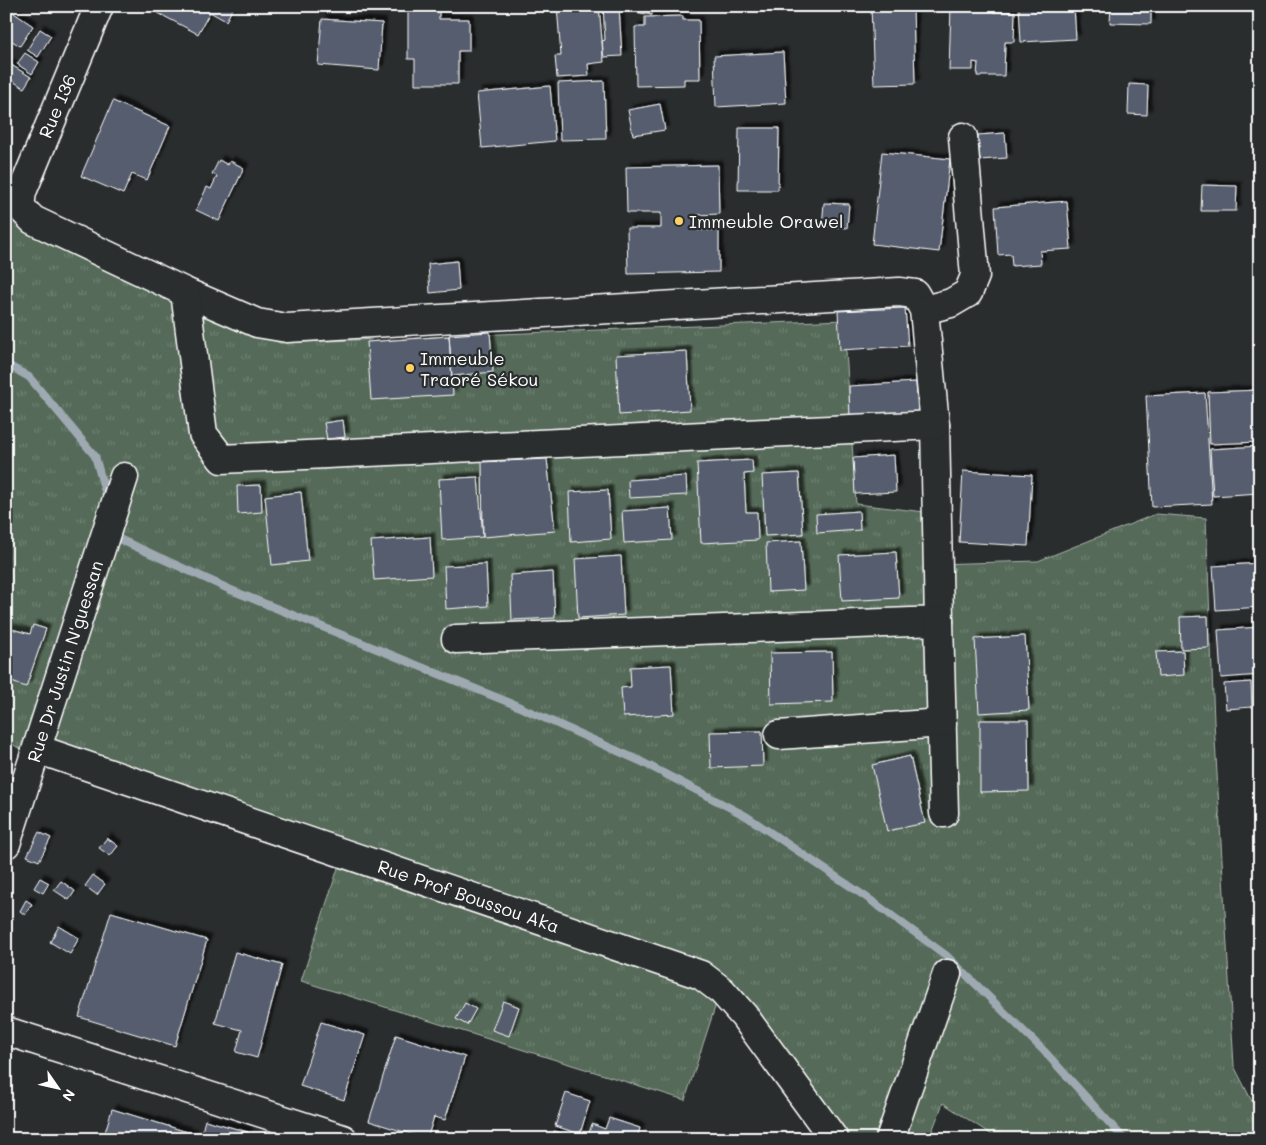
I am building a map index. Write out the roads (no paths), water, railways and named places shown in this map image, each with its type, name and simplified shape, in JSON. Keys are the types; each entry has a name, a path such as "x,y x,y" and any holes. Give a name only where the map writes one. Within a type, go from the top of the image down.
{"street":[{"name":"Rue I36","path":"99,6 22,192 20,207 33,220 185,292"},
{"path":"924,310 951,303 968,293 975,276 963,137"},
{"path":"185,292 257,323 287,328 899,292 915,294 924,310 935,425 944,813"},
{"path":"185,292 203,434 222,458 935,425"},
{"name":"Rue Dr Justin N'guessan","path":"6,844 124,477"},
{"path":"456,639 939,621"},
{"path":"780,735 942,723"},
{"name":"Rue Prof Boussou Aka","path":"37,749 701,975 722,991 744,1016 834,1139"},
{"path":"890,1139 946,974"},
{"path":"6,1031 343,1139"}],"waterway":[{"path":"6,364 29,377 95,456 107,499"},
{"path":"116,529 119,539 231,590 513,704 640,761 746,816 869,899 947,956 1044,1051 1124,1139"}],"place":[{"name":"Immeuble Orawel","path":"679,221"},
{"name":"Immeuble Traoré Sékou","path":"410,368"}]}
